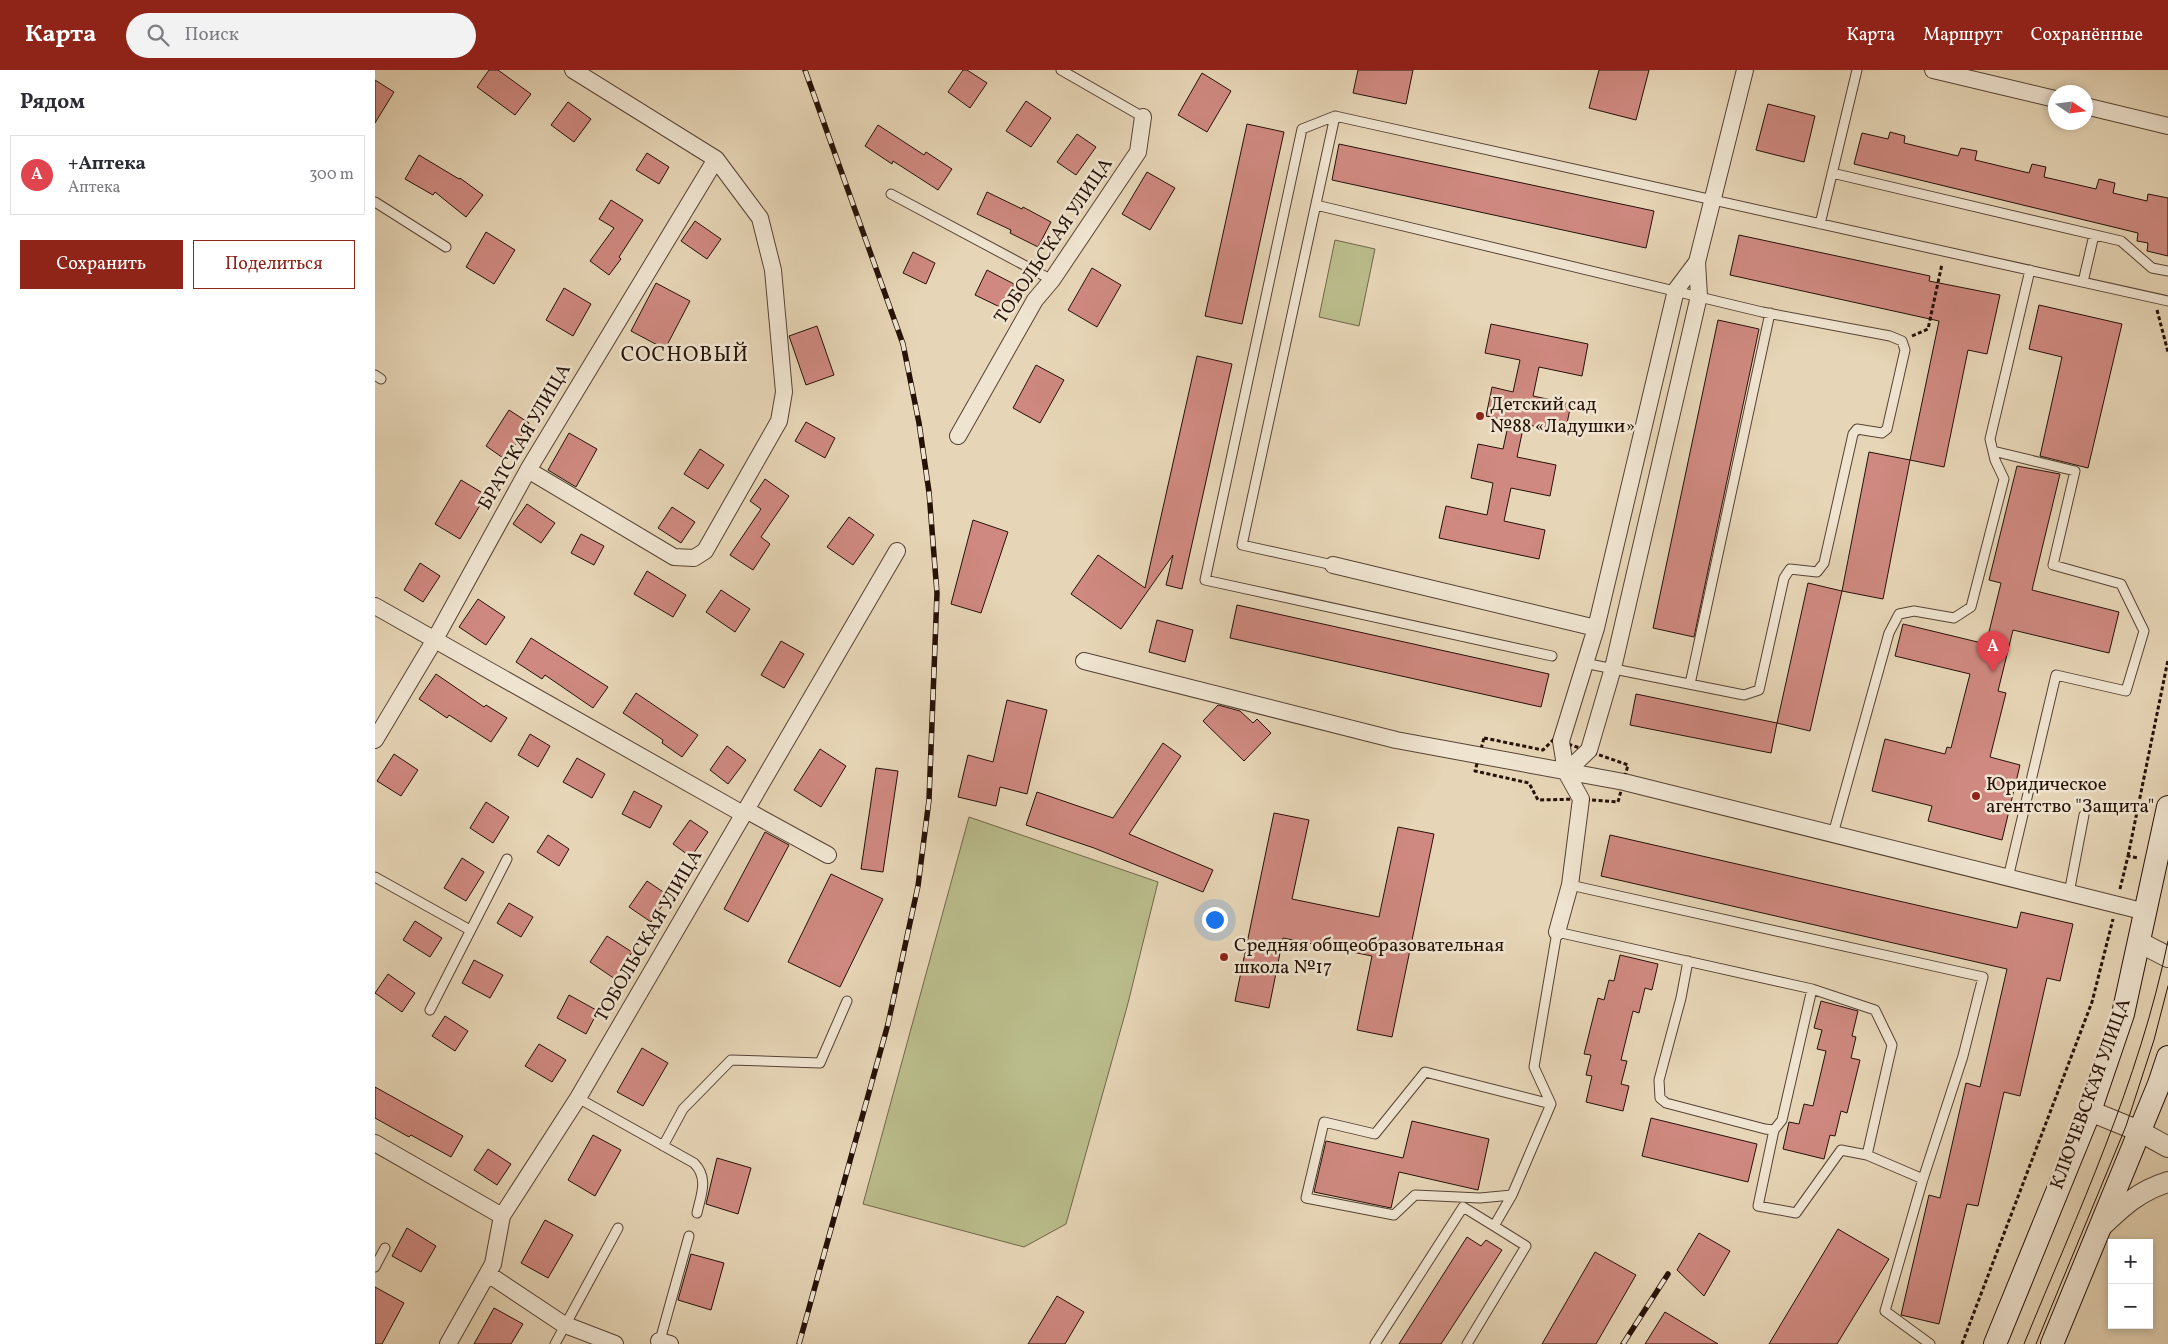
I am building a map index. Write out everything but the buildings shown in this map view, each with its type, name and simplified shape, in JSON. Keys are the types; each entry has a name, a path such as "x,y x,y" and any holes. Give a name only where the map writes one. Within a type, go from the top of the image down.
{"main road":[{"name":"КЛЮЧЕВСКАЯ УЛИЦА","path":"1995,1344 2090,1111 2123,1014 2168,807"},
{"path":"2052,1344 2168,1058"}],"street":[{"path":"527,470 674,557 694,558 705,550 779,421 784,392 773,270 760,218 716,159 573,70"},
{"path":"1567,772 1589,750 1613,668 1699,296 1697,262 1745,70"},
{"path":"1933,70 2048,97"},
{"path":"2093,108 2168,126"},
{"name":"ТОБОЛЬСКАЯ УЛИЦА","path":"958,436 1035,300 1052,280 1138,152 1143,117"},
{"name":"БРАТСКАЯ УЛИЦА","path":"375,740 434,640 527,470 716,159"},
{"path":"1557,932 1570,884 1581,799 1567,772 1561,741 1596,628 1676,290 1697,262"},
{"path":"1632,476 1656,482"},
{"name":"ТОБОЛЬСКАЯ УЛИЦА","path":"448,1344 493,1264 502,1216 577,1098 897,551"},
{"path":"1333,565 1596,628"},
{"path":"375,606 744,812 828,855"},
{"path":"1084,661 1396,740 1624,782 2146,912"},
{"path":"2139,942 2168,957"},
{"path":"2090,1111 2139,1131 2168,1147"},
{"path":"375,1143 502,1216"},
{"path":"2098,1230 2125,1204 2149,1188 2168,1182"},
{"path":"488,1274 563,1324 615,1344"}],"lane":[{"path":"1061,70 1143,117"},
{"path":"1821,224 1857,70"},
{"path":"1333,565 1242,545 1335,116"},
{"path":"1553,656 1205,580 1302,130 1335,116 2168,301"},
{"path":"1832,173 2121,241 2152,268 2168,272"},
{"path":"891,194 1052,280"},
{"path":"375,202 446,248"},
{"path":"1316,205 1770,313 1890,336 1902,341 1905,350 1887,429 1882,433 1857,429 1853,434 1824,563 1817,572 1790,569 1785,578 1759,690 1744,695 1584,663"},
{"path":"2083,282 2094,235"},
{"path":"1833,834 1889,634 1899,614 1914,611 1954,618 1971,606 2003,479 1995,460 1990,439 2030,270"},
{"path":"1690,684 1770,313"},
{"path":"1993,451 2075,471 2053,564 2121,584 2144,631 2126,691 2057,675 2008,878"},
{"path":"2069,893 2083,815"},
{"path":"430,1010 507,859"},
{"path":"375,877 471,930"},
{"path":"1570,884 1983,977 1963,1056 1923,1179 1885,1311 1927,1343"},
{"path":"1494,1226 1512,1195 1551,1104 1534,1067 1557,932 1812,989 1875,1010 1892,1045 1867,1155"},
{"path":"1688,961 1681,998 1659,1080 1660,1098 1666,1103 1774,1130"},
{"path":"1812,989 1782,1120 1774,1130 1758,1206 1796,1213 1841,1150 1867,1155 1923,1179"},
{"path":"663,1146 683,1109 731,1060 820,1063 847,1001"},
{"path":"1512,1195 1479,1198 1415,1195 1394,1215 1307,1198 1324,1122 1375,1134 1425,1072 1551,1104"},
{"path":"577,1098 694,1163 701,1170 704,1182 697,1213"},
{"path":"1375,1344 1463,1207 1526,1246 1467,1344"},
{"path":"555,1344 618,1228"},
{"path":"663,1343 689,1236"},
{"path":"375,1267 385,1248"}],"path":[{"path":"1902,341 1928,329 1945,251"},
{"path":"2154,298 2168,352"},
{"path":"1962,1344 2092,1002 2128,856 2168,660"},
{"path":"2128,856 2157,862"}],"green space":[{"path":"1335,240 1375,249 1359,326 1319,317"},
{"path":"969,817 1158,882 1127,1007 1066,1224 1024,1247 863,1204"}],"tram line":[{"path":"2024,1344 2086,1196 2124,1096 2156,993 2168,941"},
{"path":"2036,1344 2126,1126 2154,1040 2168,986"}],"railway":[{"path":"799,1344 888,1024 918,886 929,800 937,593 929,492 919,423 903,344 805,70"},
{"path":"1623,1344 1668,1274"}],"place":[{"name":"Детский сад №88 «Ладушки»","path":"1480,416"},
{"name":"+Аптека","path":"1993,672"},
{"name":"Юридическое агентство \"Защита\"","path":"1976,796"},
{"name":"Средняя общеобразовательная школа №17","path":"1224,957"}],"district":[{"name":"СОСНОВЫЙ","path":"685,355"}]}
